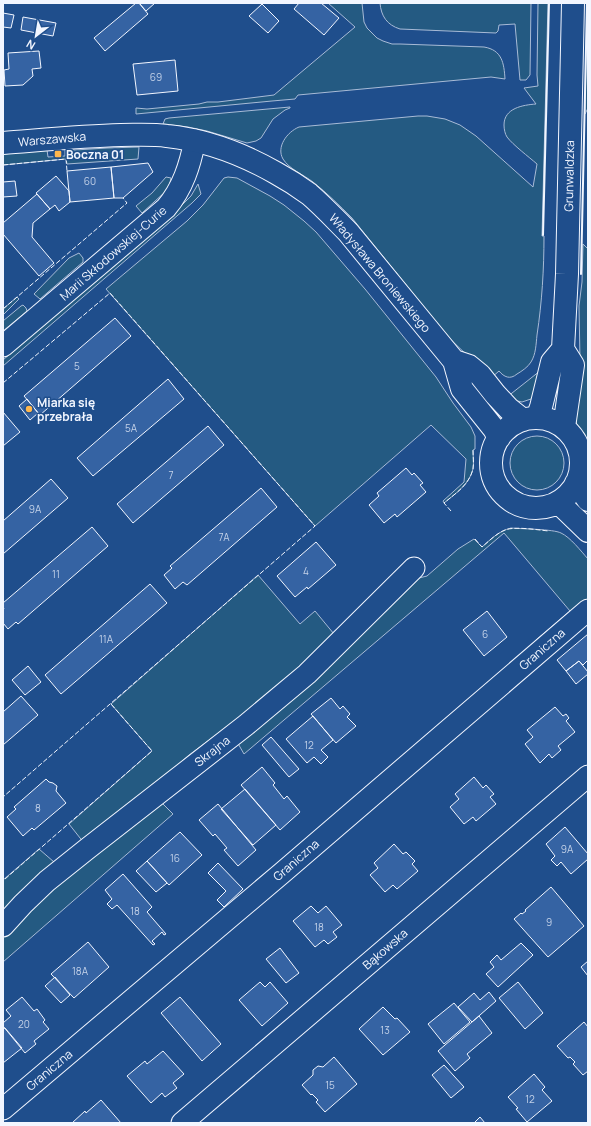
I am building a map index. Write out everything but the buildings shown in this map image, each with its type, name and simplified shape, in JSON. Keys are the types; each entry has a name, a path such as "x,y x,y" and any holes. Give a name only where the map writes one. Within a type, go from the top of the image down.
{"street":[{"name":"Grunwaldzka","path":"563,350 567,274 573,3"},
{"name":"Warszawska","path":"3,143 101,135 149,134 195,140"},
{"name":"Władysława Broniewskiego","path":"195,140 239,154 260,164 308,193 331,214 358,244 454,361 462,389 494,429 499,438"},
{"name":"Marii Skłodowskiej-Curie","path":"3,346 166,208 175,196 184,179 195,140"},
{"path":"530,419 541,407 552,362 563,350 573,365 564,428"},
{"name":"Władysława Broniewskiego","path":"454,361 469,366 480,375 509,409 530,419"},
{"path":"530,419 547,419 556,422 564,428 576,441 579,449 581,466 579,475 582,492 571,491 558,502 547,506 525,506 515,502 500,489 495,480 491,463 495,446 499,438 505,430 514,424 530,419"},
{"path":"558,502 588,531"},
{"name":"Skrajna","path":"3,926 47,881 246,725 307,674 414,568"},
{"name":"Graniczna","path":"3,1109 288,868 588,610"},
{"name":"Bąkowska","path":"182,1123 588,776"}],"shaded area":[{"path":"328,3 362,3 364,22 367,28 377,38 392,44 484,47 495,51 503,63 505,79 491,77 298,95 295,99 136,114 136,108 147,109 274,95 355,27"},
{"path":"380,3 531,3 530,75 526,80 520,80 515,24 499,25 496,33 400,29 388,22 383,16"},
{"path":"538,3 548,3 542,236 544,236 544,261 536,345 533,359 523,370 512,377 505,376 499,371 491,378 448,337 352,218 318,186 289,166 283,159 281,150 284,140 290,132 299,127 427,116 445,119 460,125 476,136 533,187 537,164 507,137 504,125 507,115 515,108 536,104 524,88 538,86"},
{"path":"587,3 588,108 585,114"},
{"path":"290,107 273,119 261,138 247,143 207,131 163,124 165,119 169,118"},
{"path":"139,147 138,159 67,164 66,159 3,165 3,154 47,150 48,157 65,156 65,149 75,150"},
{"path":"166,177 171,178 169,187 142,213 136,206 152,193"},
{"path":"224,178 237,178 270,196 284,205 316,232 365,289 436,377 471,427 475,436 475,449 473,450 473,469 471,475 462,488 444,503 443,501 464,482 466,459 431,425 315,526 106,289 187,221 203,205"},
{"path":"198,184 201,194 192,203 3,366 3,360 181,206 191,196"},
{"path":"583,244 588,249 588,450 577,426 575,416 580,360 579,306 582,282"},
{"path":"79,253 83,258 83,262 40,299 34,294 69,258"},
{"path":"17,297 19,299 3,315 3,309"},
{"path":"23,305 27,311 3,331 3,321"},
{"path":"545,367 536,395 531,399 522,402 507,397"},
{"path":"537,436 547,438 556,444 562,453 564,463 562,473 556,482 547,488 537,490 527,488 518,482 512,473 510,463 512,453 518,444 527,438"},
{"path":"511,528 557,532 561,533 572,541 588,559 588,600 538,643 536,640 570,611 504,533 244,754 236,740 407,581 427,576 458,549 474,539 482,547 499,533"},
{"path":"258,575 300,624 315,611 334,634 323,649 237,725 227,727 189,755 149,791 84,843 69,824 152,751 111,704"},
{"path":"159,800 173,814 3,962 3,937 7,932 59,882"},
{"path":"39,849 54,862 3,917 3,880"}],"fence":[{"path":"3,165 66,159 67,171"},
{"path":"3,309 127,203 123,198"},
{"path":"3,383 110,293 315,526 3,797"},
{"path":"451,511 444,503 462,488 471,475 473,469 473,450"},
{"path":"475,539 482,547 493,537 509,529 515,528 549,531"},
{"path":"5,879 152,751 111,704"}],"wall":[{"path":"543,235 549,3"},
{"path":"581,274 587,3"}],"place":[{"name":"Boczna 01","path":"58,154"},
{"name":"Miarka się przebrała","path":"29,409"}]}
